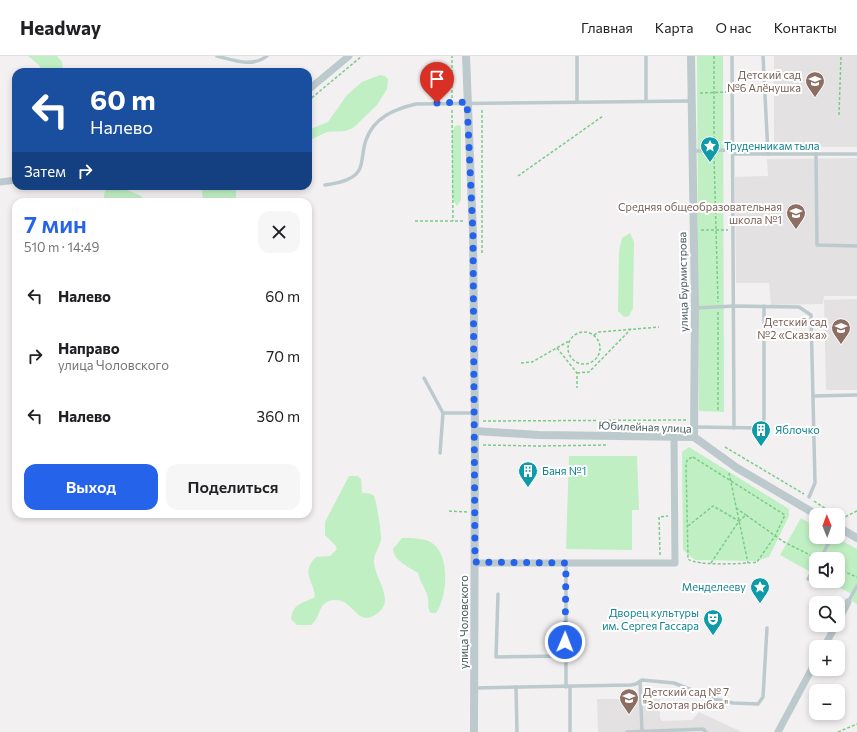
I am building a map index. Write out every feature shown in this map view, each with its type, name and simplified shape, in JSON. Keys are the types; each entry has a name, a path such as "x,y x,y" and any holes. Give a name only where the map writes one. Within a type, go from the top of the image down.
{"street":[{"path":"312,87 328,76 349,56"},
{"name":"улица Чоловского","path":"466,56 472,220 475,413 474,732"},
{"name":"улица Бурмистрова","path":"691,56 693,101 692,151 695,308 694,437"},
{"path":"0,182 12,180"},
{"name":"Юбилейная улица","path":"475,431 539,436 694,437 737,468 809,510"},
{"path":"475,562 675,563 674,437"},
{"path":"845,528 857,538"},
{"path":"845,608 848,602"},
{"path":"778,732 809,674"}],"lane":[{"path":"217,56 247,63 256,62 267,56"},
{"path":"577,56 577,102"},
{"path":"646,56 646,101"},
{"path":"732,56 734,428"},
{"path":"763,56 768,154"},
{"path":"325,185 341,183 354,176 361,167 366,140 372,129 382,118 394,110 416,104 452,102 693,101"},
{"path":"692,151 768,154 857,154"},
{"path":"816,154 817,245 857,246"},
{"path":"695,308 734,306 799,307 811,315 815,483 809,497"},
{"path":"694,424 734,428 761,428 764,419 764,306"},
{"path":"424,378 443,413 440,453"},
{"path":"813,396 857,395"},
{"path":"443,413 475,413"},
{"path":"566,563 564,656 566,687"},
{"path":"848,602 857,586"},
{"path":"498,594 496,657 564,656"},
{"path":"475,688 631,685 642,680 674,683 715,699 732,703 758,704 763,697 767,628"},
{"path":"640,682 642,731"},
{"path":"516,687 517,732"},
{"path":"570,687 570,732"},
{"path":"627,732 703,729 706,732"}],"path":[{"path":"312,98 362,56"},
{"path":"452,56 453,221"},
{"path":"714,56 718,411"},
{"path":"839,115 841,56"},
{"path":"698,93 732,92"},
{"path":"518,176 603,116"},
{"path":"415,221 472,220"},
{"path":"694,230 734,230"},
{"path":"594,335 599,332 659,327"},
{"path":"577,373 589,372 631,329"},
{"path":"521,363 532,362 569,342 578,333 586,332 594,335 599,342 600,351 596,359 589,363 581,364 574,361 568,350 569,342"},
{"path":"557,348 577,373 577,388"},
{"path":"481,421 694,424"},
{"path":"482,445 612,445"},
{"path":"725,447 825,508"},
{"path":"693,457 698,458 731,481 785,515 775,536 757,562 711,563 690,561 688,559 687,526 688,459 693,457"},
{"path":"730,473 748,563"},
{"path":"687,526 713,506 739,521"},
{"path":"736,508 775,536 809,554"},
{"path":"660,564 659,517 669,516 669,509"},
{"path":"448,511 475,513"},
{"path":"845,519 857,511"},
{"path":"711,563 739,521 746,515"},
{"path":"845,572 857,577"},
{"path":"838,732 857,724"}],"shaded area":[{"name":"Детский сад №6 Алёнушка","path":"774,56 857,56 857,147 779,147 774,141"},
{"name":"Средняя общеобразовательная школа №1","path":"857,158 857,296 824,296 823,304 771,305 769,283 736,283 735,177 768,176 767,159"},
{"name":"Детский сад №2 «Сказка»","path":"857,299 857,390 826,390 824,300"},
{"name":"Детский сад № 7 \"Золотая рыбка\"","path":"597,699 660,699 660,718 662,721 692,720 699,712 742,732 598,732"}],"green space":[{"path":"28,56 57,56 62,62 63,68 40,68 39,65"},
{"path":"697,56 723,56 724,412 699,411"},
{"path":"380,75 385,76 388,79 387,89 377,105 353,128 345,131 327,132 312,139 312,128 328,122 347,95 362,82"},
{"path":"460,125 461,200 457,206 452,199 452,133 455,126"},
{"path":"106,190 127,190 142,198 104,198"},
{"path":"202,190 235,190 236,198 203,198"},
{"path":"630,233 634,242 633,308 629,316 624,317 618,311 619,251 622,238"},
{"path":"689,447 789,509 789,516 769,557 756,561 695,560 683,550 682,452"},
{"path":"569,456 637,456 639,510 632,510 632,550 566,549"},
{"path":"349,476 358,476 361,479 362,493 371,494 375,499 379,517 381,540 374,557 374,563 384,591 384,604 381,610 369,618 359,615 346,603 331,600 323,605 316,620 311,625 297,625 291,619 294,610 299,605 315,597 308,572 311,563 316,557 330,556 337,549 325,535 325,522"},
{"path":"801,518 809,523 809,544 845,544 845,542 857,549 857,604 851,600 853,595 840,588 845,588 845,552 809,552 809,571 780,555"},
{"path":"402,538 429,541 438,549 442,557 445,567 445,588 443,598 436,613 431,613 430,611 427,595 418,573 402,563 394,553 393,549"}],"place":[{"name":"Детский сад №6 Алёнушка","path":"815,98"},
{"name":"Труденникам тыла","path":"710,163"},
{"name":"Средняя общеобразовательная школа №1","path":"796,230"},
{"name":"Детский сад №2 «Сказка»","path":"841,345"},
{"name":"Яблочко","path":"761,447"},
{"name":"Баня №1","path":"528,488"},
{"name":"Менделееву","path":"760,604"},
{"name":"Дворец культуры им. Сергея Гассара","path":"713,636"},
{"name":"Детский сад № 7 \"Золотая рыбка\"","path":"629,715"}],"route":[{"path":"437,103 467,102 473,234 475,562 566,563 565,642"}]}
